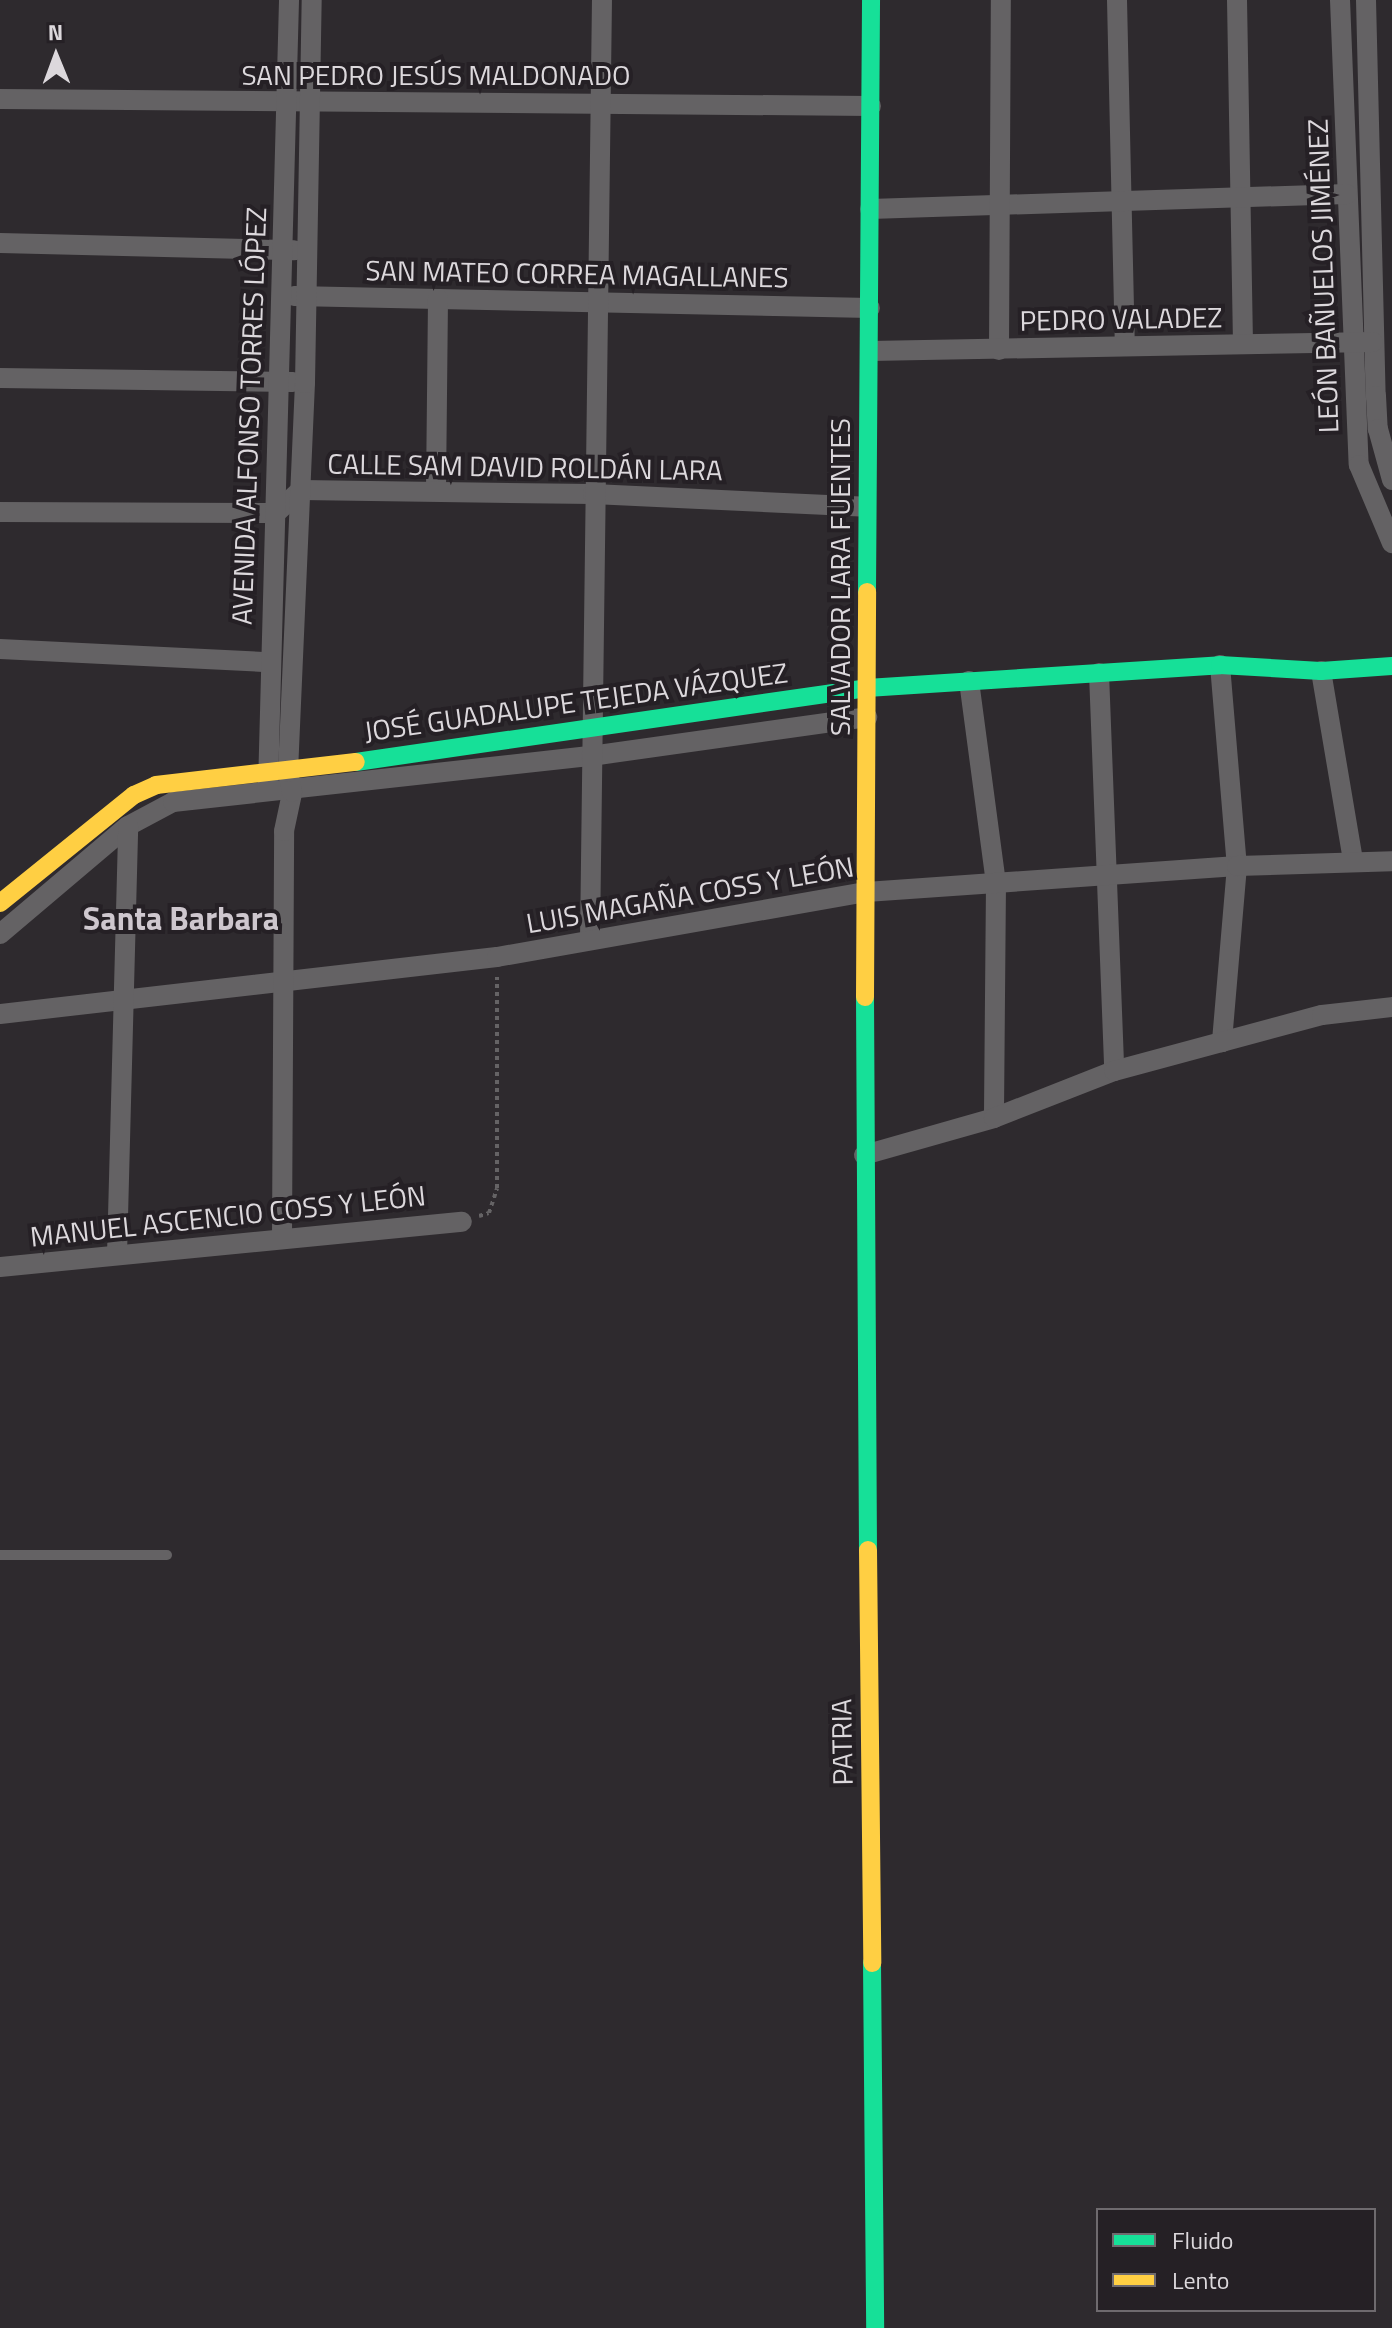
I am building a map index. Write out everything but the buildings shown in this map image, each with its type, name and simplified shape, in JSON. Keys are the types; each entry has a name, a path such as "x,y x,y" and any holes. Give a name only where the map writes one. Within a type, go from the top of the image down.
{"street":[{"name":"AVENIDA ALFONSO TORRES LÓPEZ","path":"284,831 268,785 289,0"},
{"name":"AVENIDA ALFONSO TORRES LÓPEZ","path":"282,1238 286,981 284,831 290,782 305,383 312,0"},
{"path":"590,940 593,494 602,0"},
{"name":"SALVADOR LARA FUENTES","path":"864,1155 871,0"},
{"path":"999,350 1001,0"},
{"path":"1117,0 1125,346"},
{"path":"1237,0 1243,344"},
{"name":"LEÓN BAÑUELOS JIMÉNEZ","path":"1340,0 1347,194 1363,342 1383,455 1392,480"},
{"name":"LEÓN BAÑUELOS JIMÉNEZ","path":"1366,0 1359,465 1392,543"},
{"name":"SAN PEDRO JESÚS MALDONADO","path":"0,99 871,106"},
{"path":"870,209 1347,194"},
{"path":"0,243 306,250"},
{"name":"SAN MATEO CORREA MAGALLANES","path":"283,296 870,308"},
{"path":"436,490 438,299"},
{"name":"PEDRO VALADEZ","path":"870,351 1363,342"},
{"path":"0,378 305,383"},
{"path":"1359,465 1383,455"},
{"name":"CALLE SAM DAVID ROLDÁN LARA","path":"276,513 301,490 593,494 866,507"},
{"path":"0,512 276,513"},
{"path":"0,649 269,662"},
{"path":"1220,665 1237,866 1222,1042"},
{"name":"JOSÉ GUADALUPE TEJEDA VÁZQUEZ","path":"0,934 128,826 173,802 591,729 867,688 1220,665 1321,671 1392,666"},
{"path":"1321,671 1353,860"},
{"path":"1099,673 1114,1071"},
{"path":"969,681 996,883 994,1118"},
{"name":"JOSÉ GUADALUPE TEJEDA VÁZQUEZ","path":"290,782 591,756 867,717"},
{"name":"JOSÉ GUADALUPE TEJEDA VÁZQUEZ","path":"0,903 134,795 156,785 268,785"},
{"path":"117,1255 126,1001 128,826"},
{"name":"LUIS MAGAÑA COSS Y LEÓN","path":"0,1014 497,957 866,892 1237,866 1392,861"},
{"path":"864,1155 994,1118 1114,1071 1322,1015 1392,1007"},
{"name":"PATRIA","path":"864,1155 875,2328"},
{"name":"MANUEL ASCENCIO COSS Y LEÓN","path":"0,1267 462,1222"}],"lane":[{"path":"0,1555 167,1555"}],"path":[{"path":"462,1222 489,1213 497,1188 497,957"}],"traffic: fast":[{"path":"867,592 871,0"},
{"path":"356,762 867,688 1220,665 1321,671 1392,666"},
{"path":"865,997 868,1550"},
{"path":"872,1963 875,2328"}],"traffic: slow":[{"path":"865,997 867,592"},
{"path":"0,903 134,795 156,785 356,762"},
{"path":"868,1550 872,1963"}],"district":[{"name":"Santa Barbara","path":"181,918"}]}
